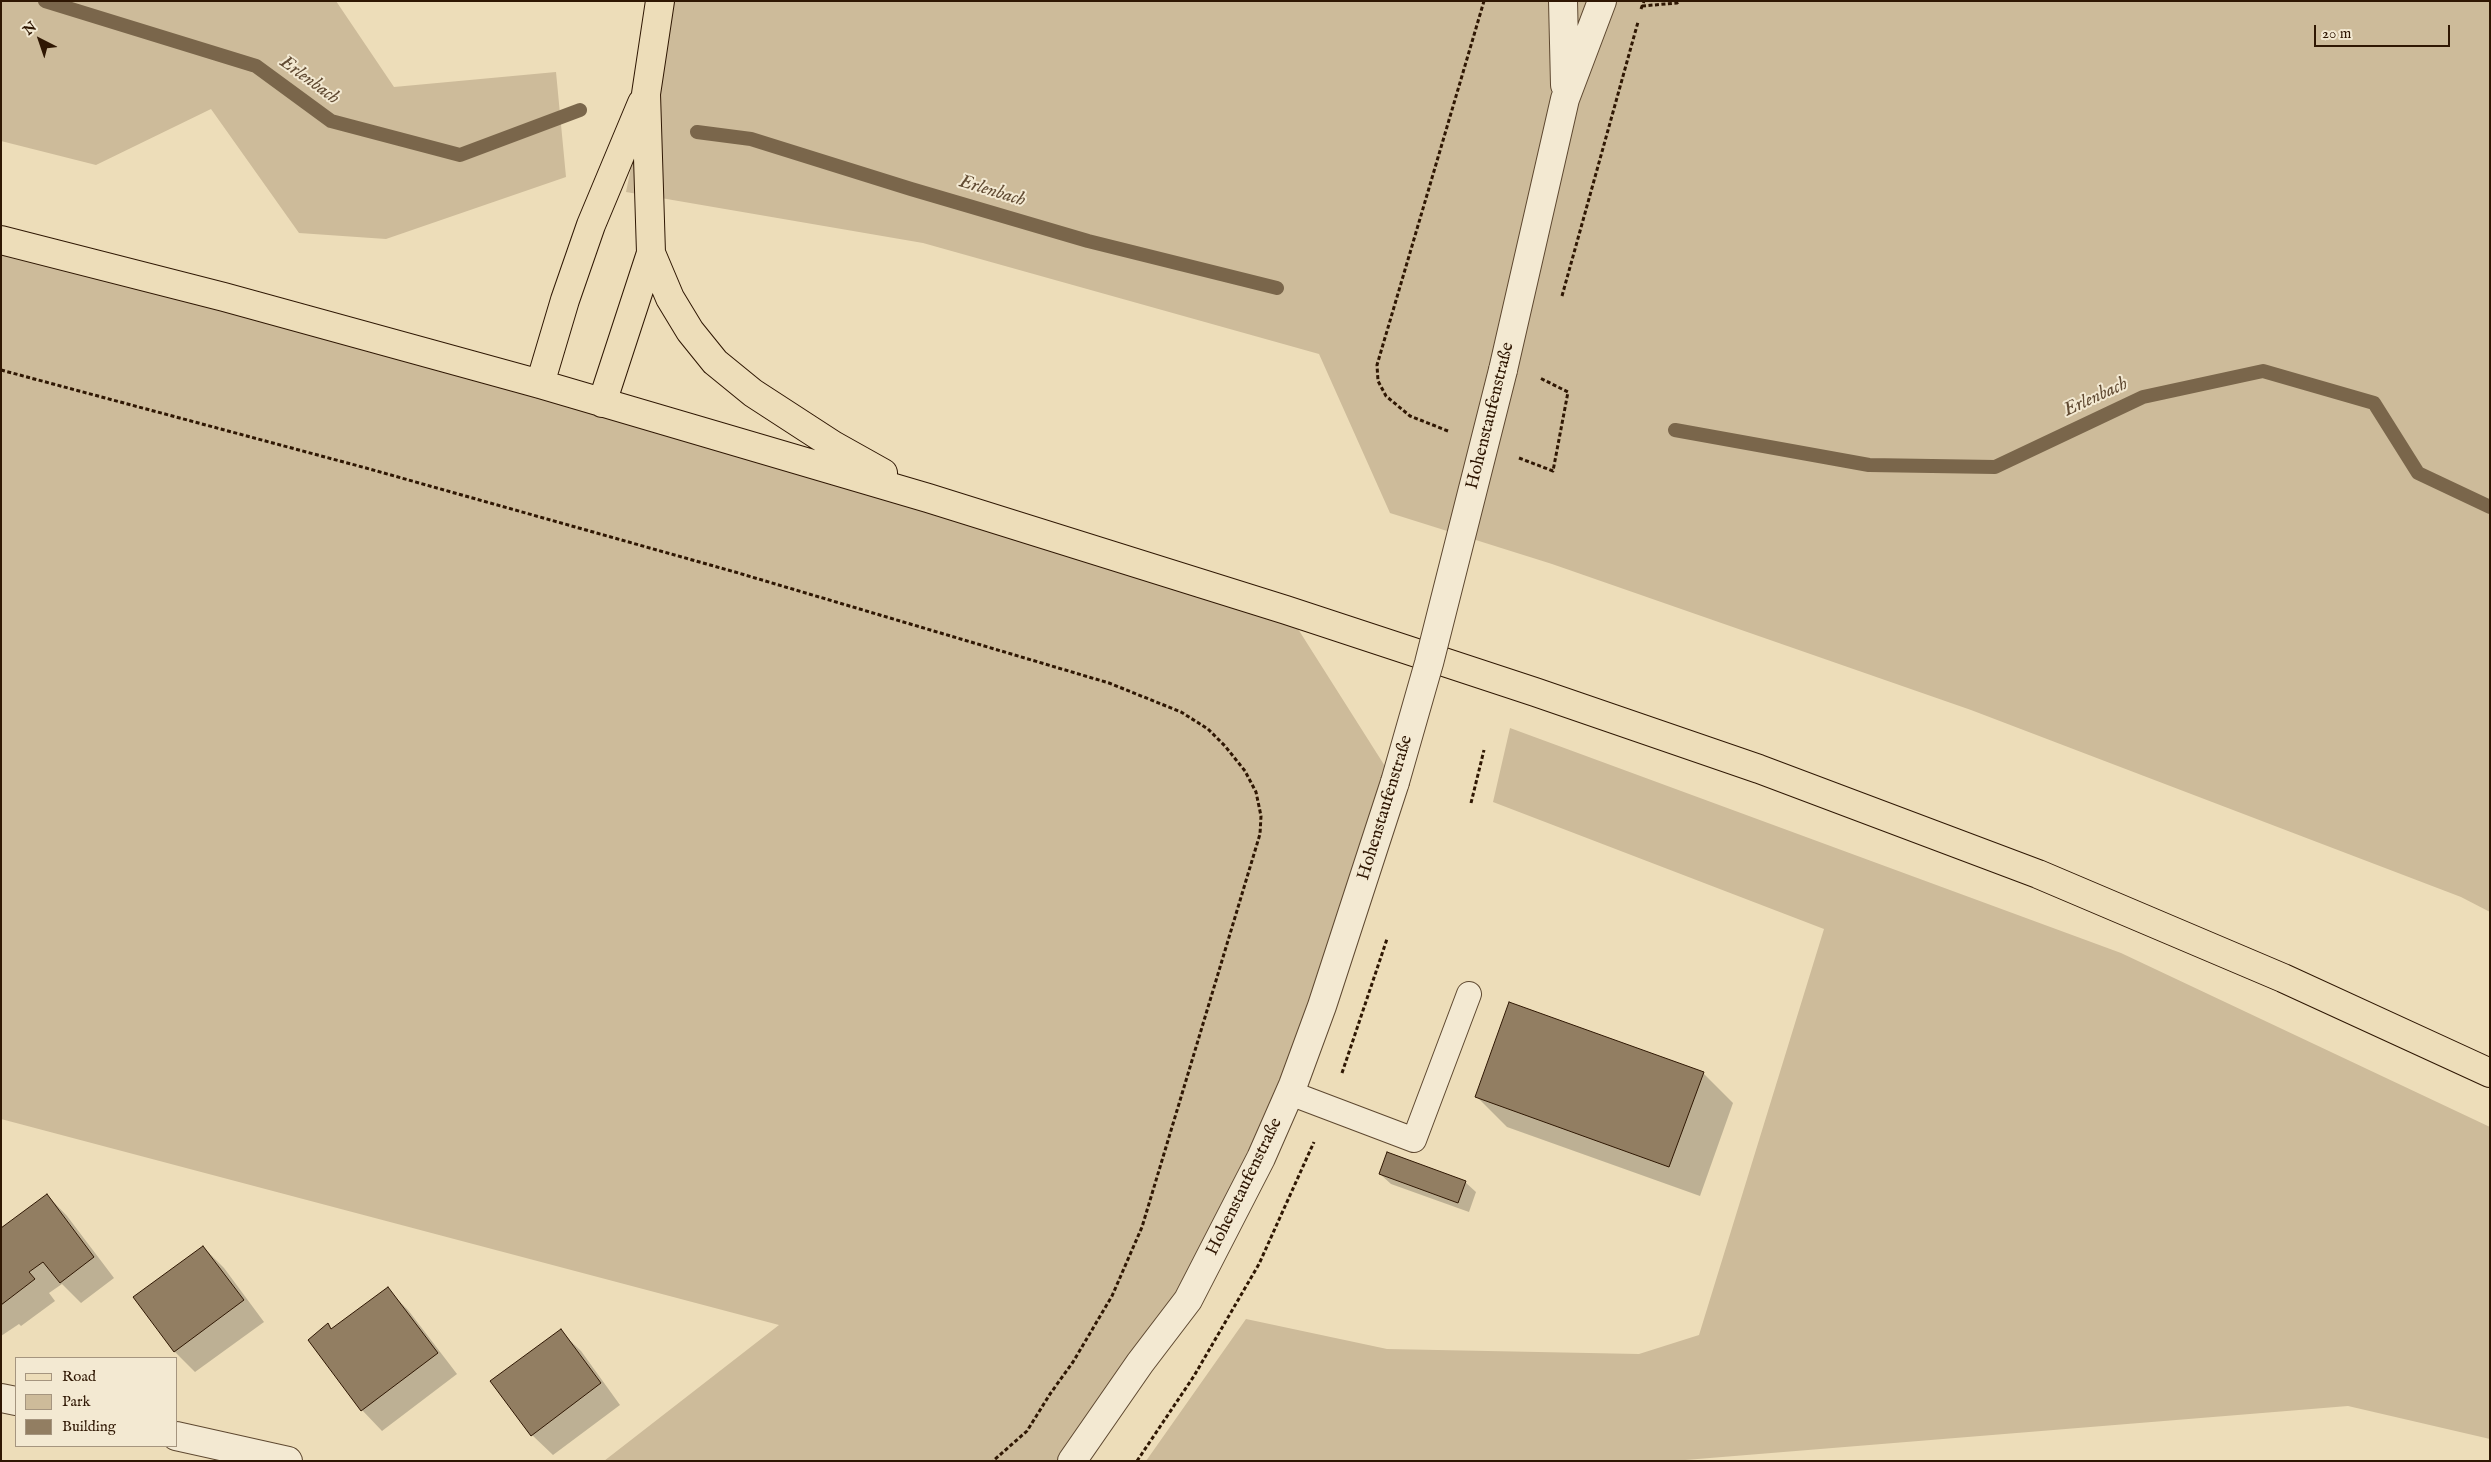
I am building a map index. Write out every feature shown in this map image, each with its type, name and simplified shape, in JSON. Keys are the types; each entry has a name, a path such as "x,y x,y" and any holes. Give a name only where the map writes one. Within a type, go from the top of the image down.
{"main road":[{"path":"602,402 651,253 646,94 660,1"},
{"path":"540,384 565,300 591,225 646,94"},
{"path":"1,240 224,297 540,384 928,498 1286,610 1525,689 1759,769 1910,824 2163,926 2490,1073"},
{"path":"651,253 670,298 690,331 715,362 753,393 833,445 928,498"}],"street":[{"name":"Hohenstaufenstraße","path":"1563,1 1565,99"},
{"name":"Hohenstaufenstraße","path":"1072,1461 1140,1363 1188,1300 1227,1229 1290,1093 1325,996 1395,782 1429,663 1503,370 1565,99 1602,1"},
{"path":"1,1398 15,1401"},
{"path":"178,1437 252,1457 288,1461"}],"lane":[{"path":"1290,1093 1414,1140 1469,994"}],"path":[{"path":"1410,416 1386,396 1378,381 1376,365 1484,1"},
{"path":"1560,303 1644,1"},
{"path":"1642,6 1677,4 1680,1"},
{"path":"1541,368 1538,377 1568,392 1553,471"},
{"path":"1,370 366,468 678,556 1099,680 1181,712 1208,729 1225,746 1245,771 1256,792 1261,816 1260,834 1142,1227 1112,1296 1073,1362 1027,1431 993,1461"},
{"path":"1471,803 1484,750"}],"green space":[{"path":"1,1 336,1 394,87 556,72 566,177 386,239 299,233 211,109 96,165 1,141"},
{"path":"660,1 2490,1 2490,912 2461,897 1971,710 1552,564 1390,513 1319,354 923,243 626,192 646,94"},
{"path":"1,240 1286,610 1395,782 1261,1158 1072,1461 604,1461 779,1325 1,1119"},
{"path":"1510,728 2121,953 2490,1127 2490,1439 2348,1406 1673,1461 1146,1461 1246,1319 1387,1349 1639,1354 1699,1335 1824,929 1493,802"}],"building":[{"path":"1509,1002 1704,1072 1669,1167 1475,1097"},
{"path":"1387,1152 1466,1181 1458,1203 1379,1174"},
{"path":"47,1194 94,1257 60,1283 43,1262 29,1272 35,1279 1,1305 1,1228"},
{"path":"203,1246 244,1300 174,1352 133,1297"},
{"path":"388,1287 438,1353 361,1411 308,1340 328,1323 331,1329"},
{"path":"561,1329 601,1383 531,1436 490,1381"}],"waterway":[{"name":"Erlenbach","path":"45,1 256,66 331,121 460,155 580,110"},
{"name":"Erlenbach","path":"697,132 751,139 911,189 1088,241 1277,288"},
{"name":"Erlenbach","path":"1675,430 1869,465 1995,467 2143,397 2263,371 2374,403 2418,473 2490,507"}]}
